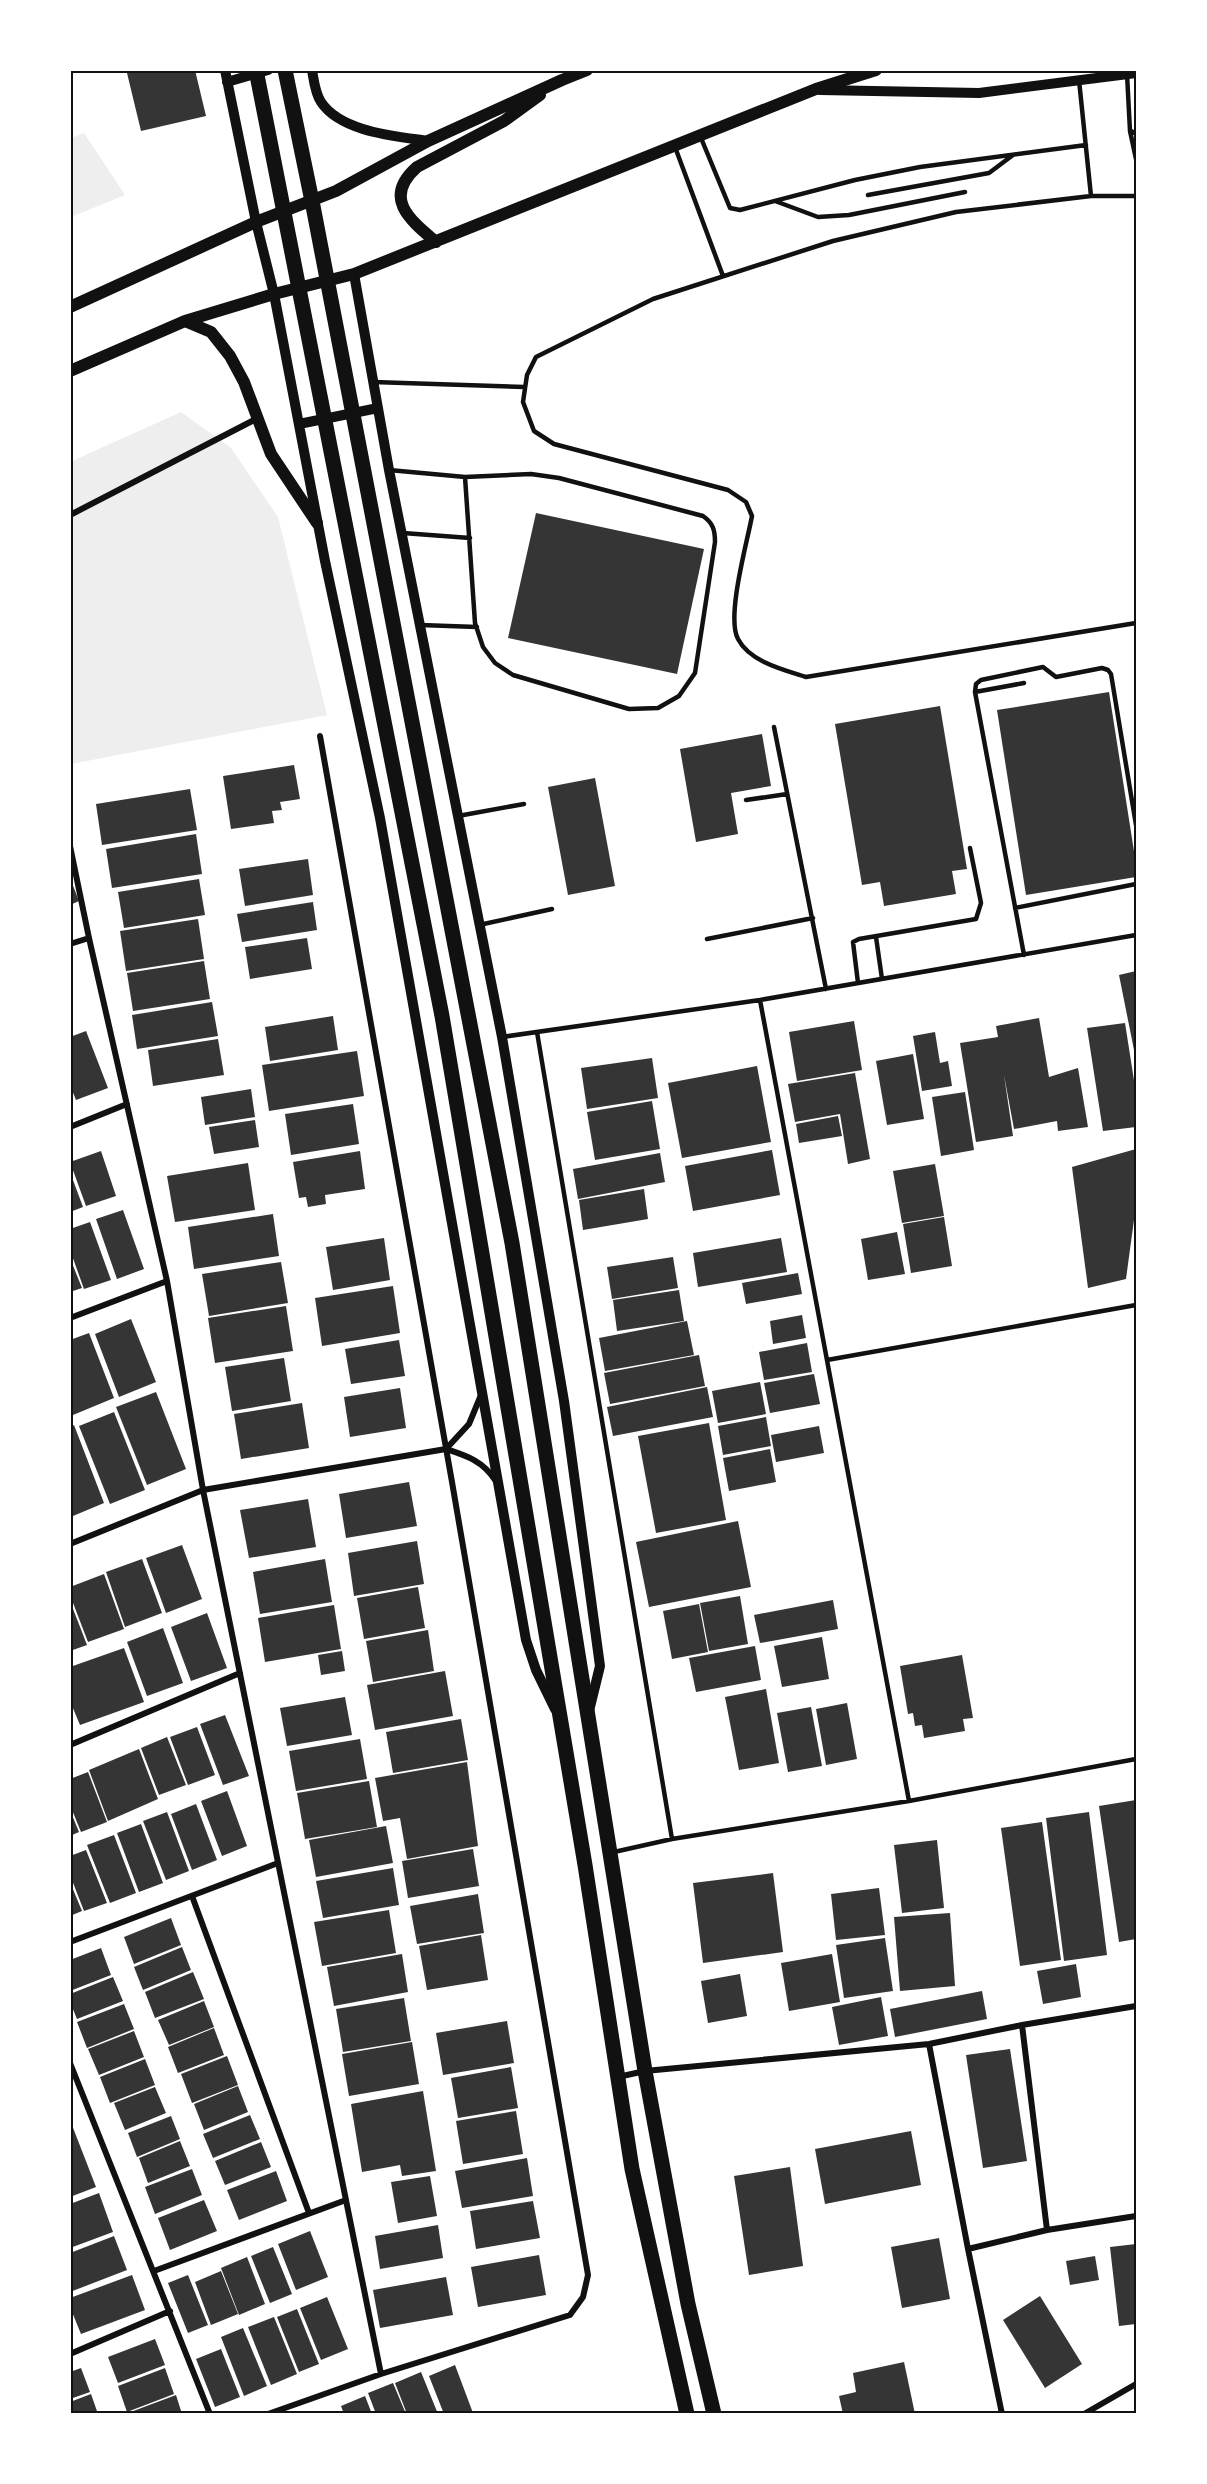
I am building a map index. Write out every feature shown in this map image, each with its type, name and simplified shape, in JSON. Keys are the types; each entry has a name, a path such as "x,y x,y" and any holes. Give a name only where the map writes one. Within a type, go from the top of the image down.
{"main road":[{"path":"256,70 442,1016 561,1720 632,2169 687,2414"},
{"path":"285,70 512,1243 645,2071 688,2304 714,2414"},
{"path":"70,306 256,222 336,191 428,141 587,70"},
{"path":"70,370 185,321 274,294 354,274 816,89 876,70"},
{"path":"436,242 407,215 400,202 401,188 406,176 417,166 504,121 562,80"},
{"path":"185,321 211,332 230,356 244,381 256,419 271,454 317,524"},
{"path":"664,2311 688,2304"}],"street":[{"path":"268,70 226,76 256,222 274,294 317,524 380,818 530,1654 561,1720"},
{"path":"312,70 316,92 321,103 340,118 368,131 428,141"},
{"path":"816,89 979,93 1132,74"},
{"path":"354,274 401,532 502,1038 564,1401 600,1666 588,1714"},
{"path":"299,424 378,408"},
{"path":"70,515 256,419"},
{"path":"268,2414 381,2374 570,2315 583,2297 588,2275 446,1449 320,736"},
{"path":"70,846 167,1281 203,1490 381,2374"},
{"path":"70,944 89,938"},
{"path":"70,1127 127,1104"},
{"path":"70,1318 167,1281"},
{"path":"446,1449 469,1424 482,1394"},
{"path":"70,1544 203,1490 446,1449 468,1456 482,1464 498,1483"},
{"path":"70,1745 240,1672"},
{"path":"70,1942 278,1863"},
{"path":"192,1896 309,2213"},
{"path":"618,2077 645,2071 929,2044 1022,2025 1137,2006"},
{"path":"1022,2025 1047,2230"},
{"path":"929,2044 1002,2414"},
{"path":"70,2063 210,2414"},
{"path":"154,2271 346,2200"},
{"path":"968,2249 1047,2230 1137,2216"},
{"path":"70,2354 170,2311"},
{"path":"1084,2414 1137,2384"}],"lane":[{"path":"1132,74 1130,131 1137,159"},
{"path":"1079,80 1091,196"},
{"path":"1130,131 1137,134"},
{"path":"700,136 730,208 740,210 855,180 909,169 1086,145"},
{"path":"675,146 723,276"},
{"path":"868,195 989,173 1013,155"},
{"path":"775,201 818,217 849,215 965,192"},
{"path":"1137,196 1091,196 956,212 833,241 654,299 536,357 524,387 524,402 534,431 554,444 728,490 746,502 752,516 733,616 738,639 752,653 776,667 806,677 1137,623"},
{"path":"373,382 524,387"},
{"path":"389,470 465,477 531,474 559,478 703,516 710,521 715,530 715,542 694,673 679,696 658,708 629,709 513,675 495,663 483,647 477,627 465,477"},
{"path":"401,532 470,538"},
{"path":"420,625 477,627"},
{"path":"1024,955 975,692 976,684 1043,668 1056,677 1102,668 1108,670 1111,674 1137,825"},
{"path":"975,692 1024,682"},
{"path":"774,727 826,988"},
{"path":"746,800 788,794"},
{"path":"458,816 524,804"},
{"path":"858,983 853,942 976,919 981,903 970,848"},
{"path":"1015,908 1137,884"},
{"path":"480,925 552,909"},
{"path":"707,939 813,918"},
{"path":"502,1038 759,1000 1137,935"},
{"path":"876,937 882,979"},
{"path":"759,1000 909,1801"},
{"path":"537,1032 672,1839"},
{"path":"827,1360 1137,1305"},
{"path":"611,1853 672,1839 909,1801 1137,1759"}],"shaded area":[{"path":"84,133 125,195 71,217 71,138"},
{"path":"181,412 231,448 278,517 327,715 71,764 70,462"}],"building":[{"path":"138,70 195,70 206,116 141,131 127,73"},
{"path":"536,513 704,549 677,674 508,638"},
{"path":"1109,692 1136,864 1136,877 1026,895 997,710"},
{"path":"940,706 967,869 952,871 956,894 884,906 880,882 862,885 835,724"},
{"path":"762,734 771,786 731,793 738,834 696,842 680,749"},
{"path":"294,765 300,799 280,802 282,810 272,811 274,823 231,829 223,776"},
{"path":"595,778 615,886 568,895 548,787"},
{"path":"190,789 197,830 102,845 96,804"},
{"path":"196,834 202,874 112,888 106,849"},
{"path":"308,859 313,895 245,906 239,869"},
{"path":"70,878 79,901 70,905"},
{"path":"199,879 205,915 124,928 118,892"},
{"path":"313,902 317,930 242,942 237,914"},
{"path":"198,919 204,959 126,971 120,931"},
{"path":"307,938 312,969 250,979 245,947"},
{"path":"204,961 210,999 133,1011 127,973"},
{"path":"1136,971 1136,1050 1134,1050 1119,975"},
{"path":"212,1002 218,1036 137,1049 132,1015"},
{"path":"333,1016 338,1050 270,1061 265,1027"},
{"path":"1039,1018 1049,1077 1078,1068 1088,1127 1058,1131 1057,1121 1014,1129 1004,1075 1013,1136 976,1142 960,1043 998,1037 996,1026"},
{"path":"854,1021 862,1070 797,1081 789,1032"},
{"path":"1125,1023 1136,1093 1136,1127 1103,1131 1087,1028"},
{"path":"86,1031 108,1088 76,1100 70,1085 70,1037"},
{"path":"935,1032 940,1063 948,1061 952,1086 922,1091 913,1036"},
{"path":"218,1039 224,1075 153,1086 148,1050"},
{"path":"357,1051 364,1096 269,1111 262,1065"},
{"path":"913,1054 924,1119 887,1125 876,1061"},
{"path":"652,1058 658,1098 587,1109 581,1068"},
{"path":"757,1066 771,1142 682,1158 668,1083"},
{"path":"855,1073 870,1159 848,1164 840,1114 795,1122 788,1084"},
{"path":"251,1089 255,1117 205,1125 201,1097"},
{"path":"965,1092 974,1150 941,1156 932,1097"},
{"path":"652,1101 660,1149 595,1160 587,1112"},
{"path":"353,1104 359,1144 291,1155 285,1114"},
{"path":"838,1116 842,1136 799,1143 796,1124"},
{"path":"255,1120 259,1147 214,1154 209,1127"},
{"path":"1136,1149 1136,1205 1126,1279 1088,1288 1072,1167"},
{"path":"772,1150 780,1195 693,1211 685,1166"},
{"path":"101,1151 116,1196 86,1206 70,1162"},
{"path":"360,1151 365,1189 325,1195 326,1204 308,1207 306,1197 299,1198 293,1162"},
{"path":"660,1153 665,1182 578,1199 573,1169"},
{"path":"248,1163 255,1210 175,1222 167,1176"},
{"path":"935,1164 944,1216 902,1223 893,1171"},
{"path":"70,1172 83,1207 70,1212"},
{"path":"644,1189 648,1219 583,1230 579,1200"},
{"path":"123,1210 144,1269 117,1279 96,1219"},
{"path":"273,1214 279,1256 194,1269 188,1227"},
{"path":"944,1217 952,1266 911,1273 903,1224"},
{"path":"90,1222 111,1280 84,1289 70,1250 70,1229"},
{"path":"897,1232 905,1274 868,1280 861,1239"},
{"path":"384,1238 390,1280 333,1290 326,1247"},
{"path":"781,1238 787,1272 698,1287 693,1253"},
{"path":"673,1257 678,1288 612,1299 607,1267"},
{"path":"70,1258 82,1288 70,1292"},
{"path":"281,1262 288,1303 209,1316 202,1274"},
{"path":"798,1273 802,1294 746,1304 742,1283"},
{"path":"393,1286 400,1333 322,1346 315,1298"},
{"path":"679,1290 684,1321 617,1331 613,1300"},
{"path":"286,1306 293,1351 215,1363 208,1318"},
{"path":"802,1315 806,1338 773,1344 770,1321"},
{"path":"131,1319 156,1382 119,1397 95,1334"},
{"path":"687,1321 694,1355 605,1371 599,1338"},
{"path":"89,1333 114,1398 73,1415 70,1410 70,1340"},
{"path":"399,1340 405,1376 351,1384 345,1349"},
{"path":"807,1343 812,1372 764,1380 759,1352"},
{"path":"699,1355 705,1386 610,1404 604,1373"},
{"path":"284,1358 291,1401 232,1411 225,1367"},
{"path":"814,1374 820,1404 770,1413 764,1383"},
{"path":"760,1382 766,1414 718,1423 712,1391"},
{"path":"707,1387 713,1417 613,1436 607,1407"},
{"path":"400,1388 406,1428 350,1437 344,1397"},
{"path":"156,1392 186,1469 147,1485 116,1407"},
{"path":"302,1403 309,1448 241,1459 234,1414"},
{"path":"114,1412 145,1490 110,1504 79,1426"},
{"path":"766,1417 771,1446 723,1455 718,1426"},
{"path":"709,1423 726,1520 656,1533 638,1436"},
{"path":"74,1425 104,1503 73,1516 70,1511 70,1427"},
{"path":"819,1426 824,1453 776,1462 771,1435"},
{"path":"770,1449 776,1482 729,1491 723,1458"},
{"path":"409,1482 417,1526 346,1538 339,1494"},
{"path":"308,1499 316,1547 249,1558 240,1510"},
{"path":"738,1521 751,1587 649,1607 636,1542"},
{"path":"417,1541 424,1584 354,1596 348,1553"},
{"path":"182,1545 202,1599 166,1613 146,1558"},
{"path":"142,1559 162,1613 125,1627 106,1572"},
{"path":"325,1559 332,1602 260,1614 253,1572"},
{"path":"104,1574 124,1629 88,1642 70,1595 70,1587"},
{"path":"418,1587 425,1628 364,1639 357,1598"},
{"path":"740,1596 748,1644 709,1651 700,1603"},
{"path":"833,1600 838,1629 760,1643 754,1615"},
{"path":"70,1601 87,1645 70,1651"},
{"path":"699,1604 708,1652 672,1659 663,1611"},
{"path":"334,1605 341,1649 265,1662 258,1618"},
{"path":"207,1613 227,1668 191,1681 171,1627"},
{"path":"163,1628 183,1683 147,1696 127,1642"},
{"path":"428,1630 434,1671 373,1682 366,1641"},
{"path":"822,1637 829,1679 782,1687 774,1646"},
{"path":"755,1646 761,1680 696,1692 689,1658"},
{"path":"124,1648 144,1702 80,1725 70,1701 70,1667"},
{"path":"342,1651 345,1671 321,1675 318,1655"},
{"path":"962,1655 973,1718 963,1719 965,1731 924,1738 922,1725 915,1726 913,1713 908,1714 900,1666"},
{"path":"445,1671 453,1716 375,1730 367,1685"},
{"path":"766,1689 779,1763 739,1770 725,1697"},
{"path":"345,1697 352,1735 287,1746 280,1708"},
{"path":"847,1703 857,1759 826,1765 816,1709"},
{"path":"811,1707 822,1766 788,1772 777,1713"},
{"path":"225,1715 249,1776 223,1785 200,1724"},
{"path":"461,1719 468,1760 393,1773 386,1732"},
{"path":"197,1727 215,1775 188,1785 170,1737"},
{"path":"167,1737 186,1785 159,1795 141,1748"},
{"path":"360,1739 367,1779 296,1791 289,1751"},
{"path":"139,1749 158,1799 108,1821 89,1770"},
{"path":"467,1762 478,1846 407,1859 400,1818 383,1821 375,1778"},
{"path":"88,1772 107,1822 81,1832 70,1805 70,1779"},
{"path":"369,1781 377,1827 305,1839 297,1793"},
{"path":"227,1791 247,1846 222,1856 201,1801"},
{"path":"1136,1800 1136,1939 1119,1942 1099,1806"},
{"path":"196,1804 217,1860 192,1870 171,1814"},
{"path":"70,1810 79,1832 70,1836"},
{"path":"167,1812 189,1871 166,1880 143,1821"},
{"path":"1089,1812 1107,1955 1064,1961 1046,1818"},
{"path":"1042,1822 1061,1960 1020,1966 1001,1828"},
{"path":"141,1824 163,1883 139,1892 117,1833"},
{"path":"386,1826 393,1863 316,1877 309,1840"},
{"path":"114,1835 136,1893 110,1903 87,1845"},
{"path":"937,1840 944,1908 902,1913 894,1845"},
{"path":"473,1849 479,1886 408,1898 402,1861"},
{"path":"86,1850 107,1903 84,1911 70,1875 70,1856"},
{"path":"393,1868 399,1905 323,1918 316,1881"},
{"path":"773,1873 783,1952 703,1963 693,1883"},
{"path":"70,1882 82,1911 70,1916"},
{"path":"879,1888 885,1935 836,1940 831,1894"},
{"path":"478,1894 484,1933 417,1944 410,1906"},
{"path":"389,1910 396,1953 322,1966 314,1922"},
{"path":"950,1913 955,1986 900,1991 894,1917"},
{"path":"171,1918 181,1945 134,1964 124,1937"},
{"path":"481,1935 488,1980 427,1990 419,1946"},
{"path":"885,1938 893,1991 844,1998 836,1945"},
{"path":"182,1947 191,1970 143,1990 134,1967"},
{"path":"101,1948 111,1975 70,1991 70,1960"},
{"path":"402,1954 408,1992 334,2006 327,1967"},
{"path":"832,1954 840,2002 789,2011 781,1963"},
{"path":"1076,1964 1081,1997 1043,2004 1037,1971"},
{"path":"193,1972 204,1999 155,2018 145,1992"},
{"path":"740,1974 747,2016 708,2023 701,1981"},
{"path":"113,1977 123,2001 77,2019 70,2002 70,1994"},
{"path":"982,1991 987,2019 895,2037 890,2009"},
{"path":"881,1997 888,2036 839,2045 832,2007"},
{"path":"404,1998 411,2041 343,2052 336,2009"},
{"path":"204,2001 214,2027 169,2045 158,2020"},
{"path":"124,2004 134,2029 87,2048 77,2022"},
{"path":"507,2021 514,2063 443,2075 436,2033"},
{"path":"214,2028 224,2055 178,2073 168,2047"},
{"path":"134,2031 144,2057 99,2075 88,2049"},
{"path":"412,2042 419,2084 349,2096 342,2054"},
{"path":"1010,2049 1027,2161 983,2168 966,2055"},
{"path":"227,2056 238,2085 192,2103 181,2074"},
{"path":"145,2059 155,2085 110,2103 100,2077"},
{"path":"511,2067 518,2108 458,2118 451,2078"},
{"path":"238,2086 248,2112 204,2130 194,2104"},
{"path":"155,2087 166,2113 125,2130 114,2103"},
{"path":"423,2091 436,2171 402,2176 400,2165 362,2172 351,2104"},
{"path":"516,2111 523,2154 463,2164 456,2121"},
{"path":"250,2115 260,2139 213,2158 203,2134"},
{"path":"171,2116 180,2139 137,2157 128,2133"},
{"path":"70,2120 96,2187 70,2197"},
{"path":"911,2131 921,2185 825,2204 815,2149"},
{"path":"180,2141 190,2166 148,2183 139,2158"},
{"path":"261,2142 271,2167 225,2185 215,2161"},
{"path":"527,2158 533,2196 462,2208 455,2171"},
{"path":"790,2167 803,2266 749,2275 734,2176"},
{"path":"192,2169 202,2195 155,2214 145,2187"},
{"path":"276,2171 287,2201 239,2220 227,2190"},
{"path":"430,2176 437,2216 398,2223 391,2182"},
{"path":"99,2193 113,2232 70,2248 70,2204"},
{"path":"204,2200 217,2231 170,2250 158,2218"},
{"path":"533,2201 540,2238 476,2249 470,2211"},
{"path":"438,2225 443,2258 380,2269 375,2236"},
{"path":"310,2231 328,2277 296,2290 278,2244"},
{"path":"114,2236 127,2270 70,2292 70,2253"},
{"path":"939,2238 950,2299 902,2308 891,2247"},
{"path":"1136,2244 1136,2324 1119,2326 1110,2247"},
{"path":"273,2247 292,2294 270,2303 251,2256"},
{"path":"539,2255 546,2295 478,2307 471,2267"},
{"path":"1095,2256 1099,2280 1070,2285 1066,2261"},
{"path":"247,2257 265,2304 239,2315 221,2268"},
{"path":"221,2271 238,2314 211,2325 195,2282"},
{"path":"132,2275 145,2310 81,2334 70,2307 70,2298"},
{"path":"188,2275 208,2325 188,2333 168,2283"},
{"path":"446,2277 453,2315 380,2328 373,2290"},
{"path":"1040,2296 1082,2364 1045,2388 1003,2320"},
{"path":"327,2297 348,2349 321,2360 300,2308"},
{"path":"297,2309 319,2364 299,2372 277,2317"},
{"path":"274,2317 297,2374 271,2385 248,2327"},
{"path":"243,2328 267,2386 244,2396 221,2337"},
{"path":"155,2339 165,2365 118,2383 108,2357"},
{"path":"221,2349 240,2397 215,2407 196,2359"},
{"path":"904,2362 915,2414 843,2414 839,2396 856,2392 853,2373"},
{"path":"455,2365 472,2414 444,2414 429,2376"},
{"path":"81,2368 90,2392 70,2399 70,2372"},
{"path":"165,2368 174,2394 127,2412 118,2386"},
{"path":"421,2372 438,2414 407,2414 395,2383"},
{"path":"393,2383 406,2414 376,2414 368,2393"},
{"path":"91,2394 98,2414 70,2414 70,2402"},
{"path":"176,2395 182,2414 128,2414 128,2413"},
{"path":"365,2396 372,2414 344,2414 341,2406"}]}
